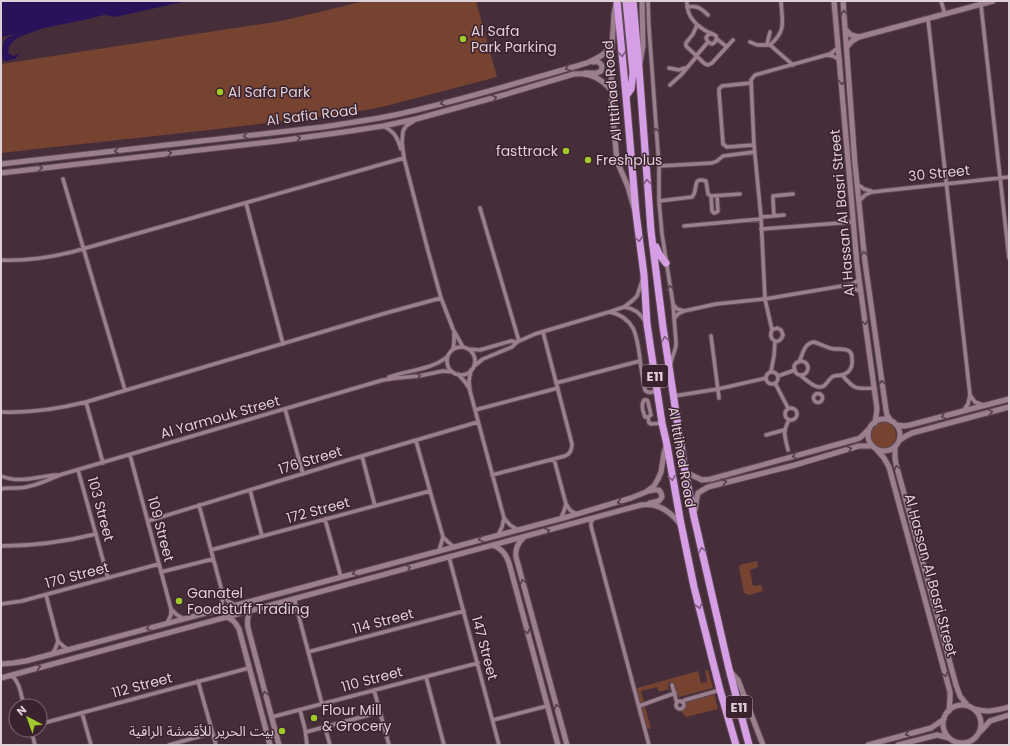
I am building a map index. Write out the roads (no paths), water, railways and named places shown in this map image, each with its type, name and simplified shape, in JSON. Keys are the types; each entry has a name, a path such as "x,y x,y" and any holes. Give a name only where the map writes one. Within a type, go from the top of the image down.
{"highway":[{"name":"Al Ittihad Road","path":"617,1 636,213 644,275 647,324 662,423 680,524 694,587 720,690 736,745"},
{"path":"626,1 633,73 631,89 626,96"},
{"name":"Al Ittihad Road","path":"633,1 652,231 660,306 685,472 729,670 749,745"},
{"path":"652,231 655,236 657,251 666,263"}],"main road":[{"path":"617,1 614,14 611,62 612,107 618,161 636,213"},
{"path":"639,68 643,46 642,1"},
{"name":"Al Hassan Al Basri Street","path":"834,1 859,279 877,409 874,422"},
{"name":"Al Hassan Al Basri Street","path":"843,1 855,164 867,275 886,410 891,421"},
{"path":"847,47 852,41 859,37 993,1"},
{"path":"845,29 851,35 859,37"},
{"name":"Al Safia Road","path":"1,164 372,119 493,90 587,63 605,54 612,43"},
{"path":"580,74 588,72 597,73 601,70 602,66 599,62 587,63"},
{"name":"Al Safia Road","path":"1,172 278,141 383,126 416,119 574,74 596,77 612,91"},
{"path":"846,125 849,127 850,140 851,142 854,141"},
{"path":"847,150 852,151 853,163 855,164"},
{"path":"685,472 702,480 711,479 857,439 865,434 874,422 882,419 891,421 897,425 907,426 1009,399"},
{"path":"869,429 868,438 872,446 877,450 886,451 895,447 900,440 912,433 1009,407"},
{"path":"897,425 900,432 900,440"},
{"path":"646,492 654,486 658,479 667,445"},
{"path":"694,518 698,493 708,487 806,462 859,446 872,446"},
{"name":"Al Hassan Al Basri Street","path":"895,447 895,461 957,689 960,696 968,706"},
{"name":"Al Hassan Al Basri Street","path":"877,450 886,462 891,474 950,692 949,711"},
{"path":"1,664 20,662 53,654 219,610 576,514 653,490 659,490 661,493 662,497 659,501 10,674 1,678"},
{"path":"645,504 657,506 667,510 680,524"},
{"path":"524,537 519,542 516,549 516,557 567,745"},
{"path":"493,545 498,547 508,558 558,745"},
{"path":"439,551 441,559"},
{"path":"510,568 513,565 519,567"},
{"path":"306,586 310,591 308,595"},
{"path":"251,610 248,616 247,624 279,745"},
{"path":"224,617 231,620 239,629 270,745"},
{"path":"177,621 176,627 179,629"},
{"path":"244,650 248,647 253,648"},
{"name":"Al Ittihad Road","path":"729,670 738,680 763,745"},
{"path":"868,745 931,728 944,719 949,711 958,705 968,706 987,712 1009,707"},
{"path":"987,712 992,705"},
{"path":"975,709 982,722 975,745"},
{"path":"898,745 937,735 949,738 958,744 962,744 971,741 990,721 1009,715"},
{"path":"944,719 944,729 949,738"}],"street":[{"path":"648,1 659,201 666,263 673,304 676,346 672,359 673,375 671,381"},
{"path":"687,1 687,8 690,16 697,25 716,36 716,39 727,47"},
{"path":"750,42 757,45 768,45 777,38 782,30 780,1"},
{"path":"941,1 945,14"},
{"path":"981,4 1009,258"},
{"path":"687,8 695,6 700,8 708,15"},
{"path":"928,18 970,395 968,404 962,411"},
{"path":"697,25 695,31 685,44 705,64 710,64 733,40"},
{"path":"768,45 770,32"},
{"path":"708,42 706,38 711,33"},
{"path":"708,42 710,44 714,43 716,39"},
{"path":"670,85 708,42"},
{"path":"768,45 792,65"},
{"path":"766,378 767,374 771,371 775,341 771,336 772,330 765,299 762,229 754,152 751,80 755,75 826,55 838,48"},
{"path":"826,55 834,56 840,60"},
{"path":"669,68 682,71"},
{"path":"751,83 722,86 719,89 719,92 723,144 727,147 754,146"},
{"path":"404,156 402,138 403,131 406,126 416,119"},
{"path":"383,126 396,136 404,156 441,298 453,329 463,347"},
{"path":"658,166 712,162 717,161 723,156 754,152"},
{"path":"1,260 48,258 84,249 404,156"},
{"name":"30 Street","path":"859,201 865,195 872,192 1009,177"},
{"path":"62,179 125,390"},
{"path":"659,201 692,197 695,193 696,182 700,180 706,181 708,194 711,196 712,211 714,213 718,211 716,196"},
{"path":"857,184 872,192"},
{"path":"711,196 740,194"},
{"path":"774,216 773,196 793,194"},
{"path":"246,203 282,344"},
{"path":"480,208 518,341"},
{"path":"684,226 784,215"},
{"path":"762,229 853,222"},
{"path":"470,391 465,382 448,365 447,357 453,349 463,347 480,350 511,341 518,341 624,307 637,296 644,275"},
{"path":"674,319 678,314 684,311 716,304 765,299 848,285 859,279"},
{"path":"848,285 861,292"},
{"path":"1,412 41,411 86,402 378,315 441,298"},
{"path":"673,304 677,309 684,311"},
{"path":"624,307 634,309 640,314 647,324"},
{"path":"609,312 623,317 633,327 638,340 640,361 646,392 645,400 643,401 644,415 648,418 649,423 651,424 662,423"},
{"path":"772,330 778,328 783,333 781,339 779,341 775,341"},
{"path":"453,329 453,349"},
{"path":"492,475 554,459 570,453 572,444 543,332"},
{"path":"711,336 719,398"},
{"path":"455,373 464,374 483,359 512,347 518,341"},
{"path":"811,342 831,348 847,350 851,354 853,362 850,371 846,374 832,377 822,387 815,386 795,370 795,366 799,362 807,344 811,342"},
{"path":"468,349 474,359 469,381 470,391 492,475 504,518 510,525 518,530"},
{"name":"Al Yarmouk Street","path":"1,490 31,486 62,474 436,364 447,357"},
{"path":"556,383 640,361"},
{"path":"799,362 804,362 808,365 807,372 800,375"},
{"path":"778,376 795,370"},
{"name":"Al Yarmouk Street","path":"383,380 419,376 443,371 455,373"},
{"path":"771,371 776,373 778,376"},
{"path":"842,375 853,387 864,389 875,388"},
{"path":"775,383 778,376"},
{"path":"674,396 766,378"},
{"path":"766,378 769,383 775,383"},
{"path":"775,383 788,408"},
{"path":"815,386 814,390 816,394"},
{"path":"475,410 558,388"},
{"path":"646,392 649,393 657,391"},
{"path":"970,395 975,402 983,406"},
{"path":"645,400 648,402 651,415 648,418"},
{"path":"86,402 103,463"},
{"path":"788,408 794,408 797,412 795,418 789,420 784,430 788,450"},
{"path":"788,408 784,414 789,420"},
{"path":"285,409 303,474"},
{"name":"176 Street","path":"148,521 478,422"},
{"path":"766,435 784,430"},
{"path":"416,441 442,537 439,551"},
{"name":"109 Street","path":"130,455 171,609"},
{"path":"362,456 375,506"},
{"path":"554,459 566,504 570,510 576,514"},
{"name":"103 Street","path":"78,470 108,578"},
{"name":"Al Yarmouk Street","path":"1,476 11,479 26,479 62,474"},
{"path":"250,490 262,536"},
{"name":"172 Street","path":"211,550 430,491"},
{"path":"561,518 566,504"},
{"path":"199,505 223,595 219,610"},
{"path":"498,535 504,518"},
{"path":"594,518 591,522 591,526 649,745"},
{"path":"325,519 341,577"},
{"path":"584,521 591,526"},
{"path":"1,546 51,543 96,534"},
{"path":"442,537 454,547"},
{"name":"147 Street","path":"449,557 499,745"},
{"path":"161,572 213,559"},
{"name":"170 Street","path":"1,604 46,595 159,564"},
{"path":"46,595 58,640 69,650"},
{"path":"223,595 228,601 235,605"},
{"path":"294,598 322,704"},
{"path":"171,609 176,615 184,619"},
{"path":"166,624 170,618 171,609"},
{"name":"114 Street","path":"308,652 464,611"},
{"path":"53,654 58,640"},
{"name":"110 Street","path":"272,717 478,663"},
{"name":"112 Street","path":"48,722 249,668"},
{"path":"21,672 18,677 18,683 22,698"},
{"path":"10,674 18,683"},
{"path":"426,676 444,745"},
{"path":"198,681 216,745"},
{"path":"672,685 677,703 676,708 682,709 684,707 682,702"},
{"path":"374,690 389,745"},
{"path":"677,703 679,701 682,702 720,690"},
{"path":"639,706 674,693"},
{"path":"493,720 547,706"},
{"path":"300,710 306,732 307,745"},
{"path":"306,732 380,712"},
{"path":"82,713 91,745"},
{"path":"325,727 330,745"},
{"path":"169,745 212,733"}],"place":[{"name":"Al Safa Park Parking","path":"463,39"},
{"name":"Al Safa Park","path":"220,92"},
{"name":"fasttrack","path":"566,151"},
{"name":"Freshplus","path":"588,160"},
{"name":"Ganatel Foodstuff Trading","path":"179,601"},
{"name":"Flour Mill & Grocery","path":"314,718"},
{"name":"بيت الحرير للأقمشة الراقية","path":"282,731"}]}
